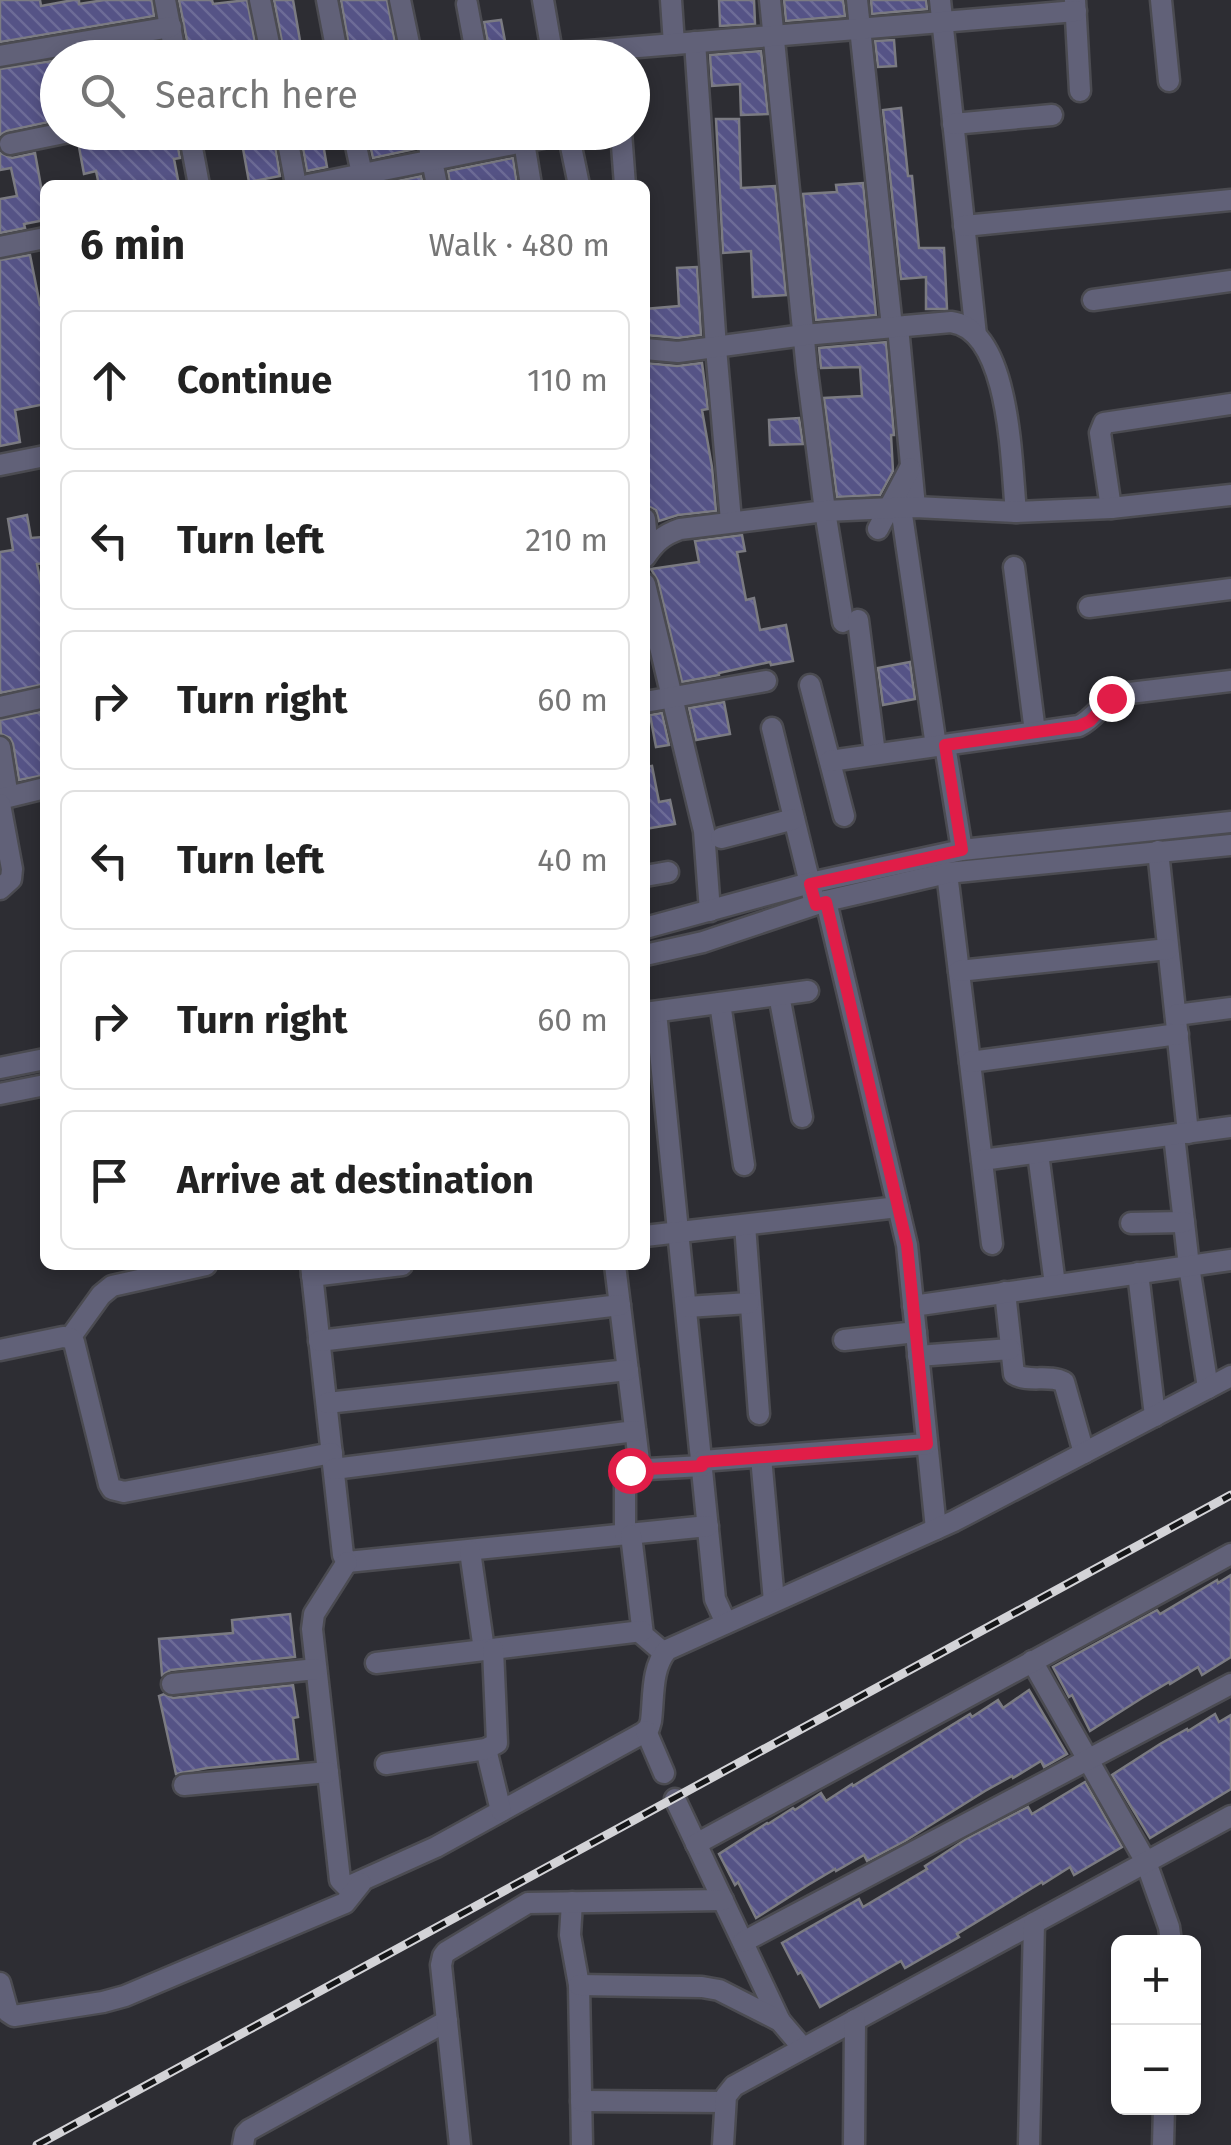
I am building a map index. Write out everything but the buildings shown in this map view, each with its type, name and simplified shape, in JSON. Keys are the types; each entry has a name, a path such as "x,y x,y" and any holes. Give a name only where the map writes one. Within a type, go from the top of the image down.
{"street":[{"path":"165,0 173,40"},
{"path":"260,0 268,40"},
{"path":"326,0 334,40"},
{"path":"400,0 408,40"},
{"path":"543,0 550,40"},
{"path":"670,0 684,43 731,521"},
{"path":"770,0 825,511 851,621 875,754"},
{"path":"857,0 911,466 902,508 962,850"},
{"path":"940,0 976,335"},
{"path":"1161,0 1169,81"},
{"path":"467,4 474,40"},
{"path":"650,48 1076,6 1080,91"},
{"path":"94,40 170,27"},
{"path":"0,56 40,49"},
{"path":"953,124 1052,115"},
{"path":"10,144 40,138"},
{"path":"192,150 198,180"},
{"path":"289,150 295,180"},
{"path":"352,150 349,179 462,150"},
{"path":"430,150 436,180"},
{"path":"525,150 530,180"},
{"path":"572,150 578,180"},
{"path":"622,150 625,180"},
{"path":"964,226 1231,200"},
{"path":"0,247 40,239"},
{"path":"1093,300 1231,281"},
{"path":"650,349 678,352 804,335 951,322 970,327 985,345 1004,399 1016,512"},
{"path":"1111,508 1100,433 1104,423 1231,404"},
{"path":"0,465 40,457"},
{"path":"650,550 666,534 680,529 825,511 902,508 1016,512 1111,508 1231,495"},
{"path":"878,529 902,508"},
{"path":"1014,567 1035,732"},
{"path":"1089,607 1231,589"},
{"path":"653,649 673,697 704,830 710,911"},
{"path":"650,701 766,681"},
{"path":"830,760 1079,726 1121,694 1231,681"},
{"path":"810,685 844,816"},
{"path":"0,707 40,698"},
{"path":"772,728 810,884 821,903 907,1245 936,1529"},
{"path":"0,747 12,869 11,879 0,889"},
{"path":"3,800 40,789"},
{"path":"721,838 794,819"},
{"path":"650,927 810,884 962,850 1231,822"},
{"path":"650,954 703,942 821,903 947,873 1231,845"},
{"path":"1158,851 1176,1025 1184,1222 1208,1388"},
{"path":"650,875 668,872"},
{"path":"947,873 992,1244"},
{"path":"959,971 1168,950"},
{"path":"726,1622 715,1599 680,1232 650,1012 808,991"},
{"path":"779,995 802,1117"},
{"path":"720,1003 744,1165"},
{"path":"970,1062 1176,1025 1231,1008"},
{"path":"0,1068 40,1061"},
{"path":"0,1094 40,1085"},
{"path":"982,1160 1231,1127"},
{"path":"1038,1153 1055,1285"},
{"path":"650,1235 898,1207"},
{"path":"1131,1223 1184,1222"},
{"path":"745,1225 759,1414"},
{"path":"913,1306 1231,1260"},
{"path":"70,1338 112,1286 184,1270"},
{"path":"311,1270 343,1555 347,1562"},
{"path":"616,1270 640,1469"},
{"path":"1138,1273 1155,1416"},
{"path":"1005,1292 1016,1377 1058,1379 1066,1385 1084,1453"},
{"path":"687,1307 749,1302"},
{"path":"319,1341 620,1305"},
{"path":"844,1340 916,1332"},
{"path":"0,1350 70,1338"},
{"path":"70,1338 76,1346 109,1484 118,1491 333,1461 635,1431"},
{"path":"918,1356 1010,1349"},
{"path":"327,1403 628,1370"},
{"path":"347,1562 312,1620 340,1880 347,1887 436,1847 646,1731 651,1721 656,1668 664,1653 675,1646 936,1529 1231,1376"},
{"path":"664,1653 642,1631 628,1535 624,1476 628,1470 927,1444"},
{"path":"761,1457 774,1601"},
{"path":"347,1562 708,1526"},
{"path":"386,1764 486,1749 498,1738 489,1650 470,1551"},
{"path":"696,1844 1231,1554"},
{"path":"376,1663 642,1631"},
{"path":"1032,1661 1146,1862 1170,1935"},
{"path":"172,1684 316,1669"},
{"path":"743,1942 1231,1684"},
{"path":"646,1731 664,1773"},
{"path":"486,1749 501,1811"},
{"path":"184,1785 328,1772"},
{"path":"675,1799 780,2021 803,2048"},
{"path":"723,2145 725,2102 734,2086 1231,1816"},
{"path":"1,1989 8,2012 19,2016 125,1996 345,1903 361,1883"},
{"path":"460,2145 441,1965 446,1952 522,1905 536,1902 723,1900"},
{"path":"572,1902 570,1935 579,1985 582,2145"},
{"path":"1028,2145 1034,1923"},
{"path":"579,1985 712,1988 780,2021"},
{"path":"2,2032 19,2016"},
{"path":"854,2145 855,2020"},
{"path":"243,2145 248,2130 447,2021"},
{"path":"581,2101 725,2102"},
{"path":"1163,2145 1164,2115"}],"railway":[{"path":"37,2145 1231,1495"}],"route":[{"path":"630,1470 927,1444 907,1245 826,902 816,905 810,884 962,850 945,745 1079,726 1090,721 1111,698"}]}
